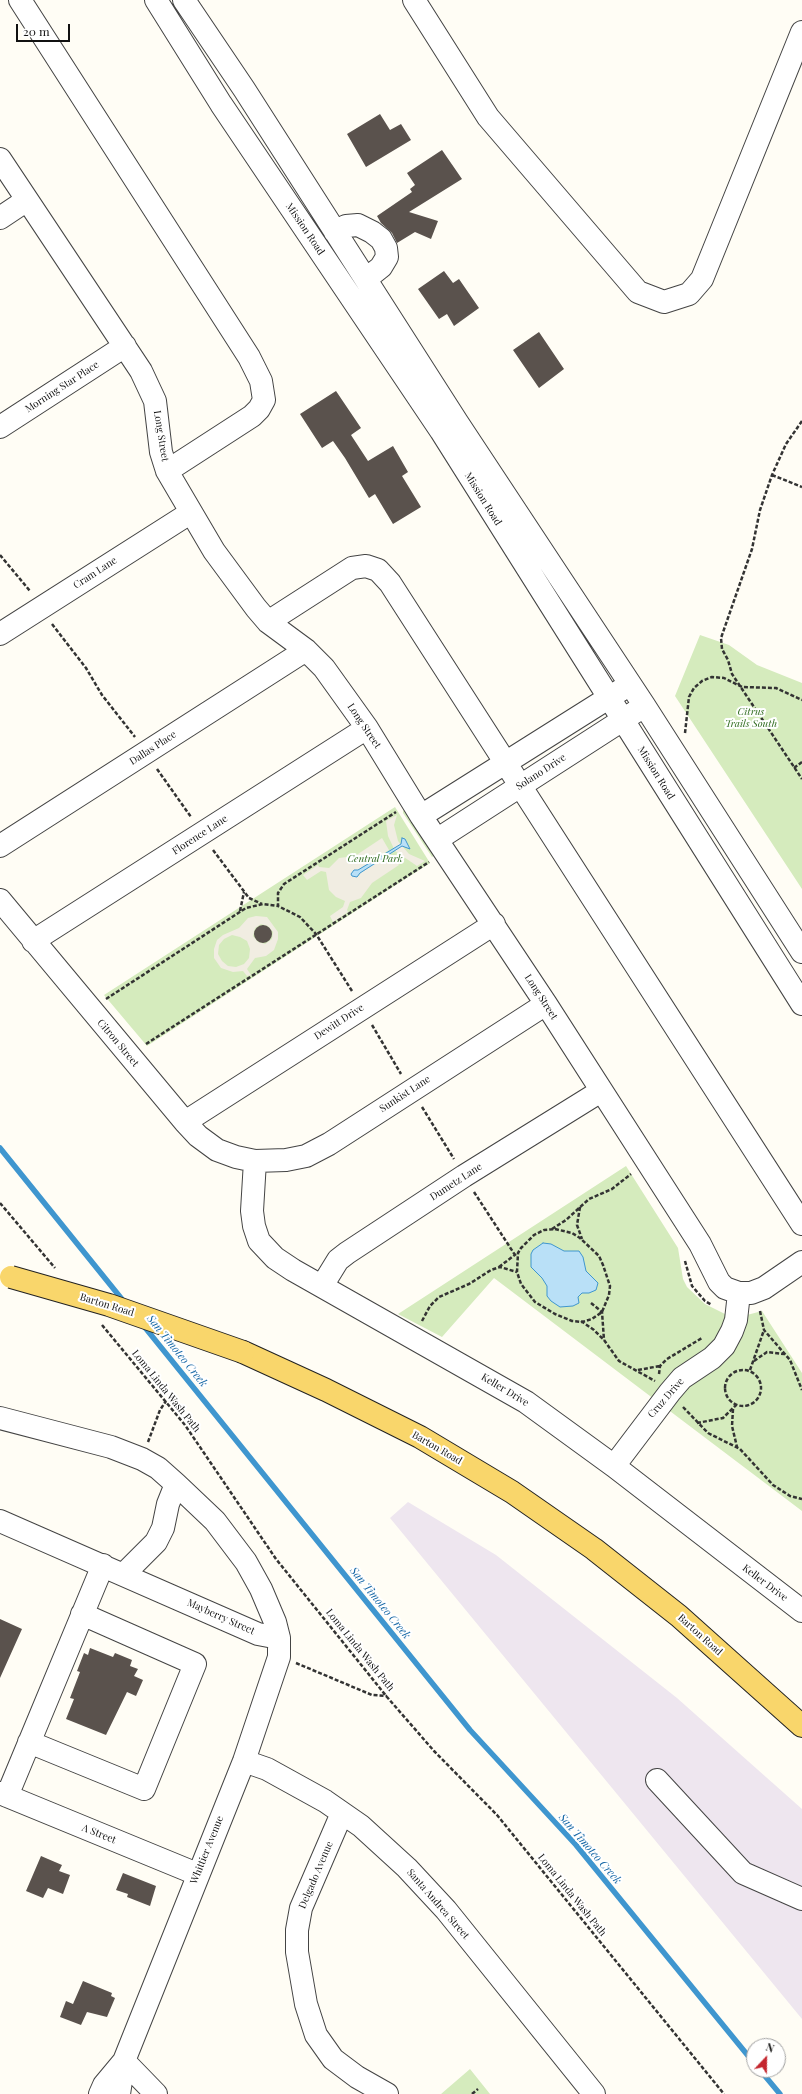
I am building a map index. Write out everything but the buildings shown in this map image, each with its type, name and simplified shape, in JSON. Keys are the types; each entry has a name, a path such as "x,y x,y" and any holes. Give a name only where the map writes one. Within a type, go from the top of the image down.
{"main road":[{"name":"Barton Road","path":"4,1275 116,1308 243,1352 326,1390 420,1437 512,1492 594,1549 679,1616 802,1726"}],"street":[{"path":"20,0 249,357 261,381 264,400 259,409 252,416 167,471"},
{"name":"Mission Road","path":"156,0 221,104 441,431 802,1004"},
{"name":"Mission Road","path":"184,0 461,428 644,705 802,952"},
{"path":"414,0 488,117 638,292 664,302 689,294 702,279 802,32"},
{"name":"Long Street","path":"0,159 141,371 156,402 161,452 167,471 190,513 214,551 268,622 306,650 324,668 367,728 422,816 546,1004 700,1244 719,1282 738,1303"},
{"path":"0,218 27,200"},
{"path":"335,232 346,226 358,225 372,232 381,239 386,248 387,257 381,267 366,280"},
{"name":"Morning Star Place","path":"0,427 125,346"},
{"name":"Cram Lane","path":"0,634 190,513"},
{"path":"268,622 352,568 366,566 378,570 390,583 802,1224"},
{"name":"Dallas Place","path":"0,846 306,650"},
{"path":"422,816 630,684"},
{"name":"Solano Drive","path":"438,840 644,705"},
{"name":"Florence Lane","path":"33,942 367,728"},
{"name":"Citron Street","path":"0,900 33,942 184,1122 198,1136 217,1150 236,1157 256,1161"},
{"name":"Dewitt Drive","path":"184,1122 494,924"},
{"name":"Sunkist Lane","path":"256,1161 286,1160 299,1157 330,1144 546,1004"},
{"name":"Dumetz Lane","path":"322,1286 338,1260 347,1253 464,1176 601,1091"},
{"name":"Keller Drive","path":"256,1161 252,1211 254,1226 259,1241 275,1258 526,1402 614,1466 802,1611"},
{"path":"738,1303 751,1293 764,1288 802,1262"},
{"name":"Cruz Drive","path":"614,1466 682,1378 712,1358 724,1346 732,1331 738,1303"},
{"path":"0,1418 111,1448 142,1459 158,1468 215,1521 246,1562 261,1589 279,1648"},
{"path":"124,1574 156,1542 163,1528 168,1504 176,1484"},
{"name":"Mayberry Street","path":"0,1521 124,1574 258,1634 279,1648"},
{"path":"3,1795 29,1742 103,1565"},
{"path":"29,1742 144,1789 147,1782 195,1664 82,1614"},
{"name":"Whittier Avenue","path":"119,2094 124,2061 197,1874 244,1761 279,1648"},
{"name":"Santa Andrea Street","path":"244,1761 267,1769 296,1783 342,1813 361,1826 407,1868 446,1910 594,2094"},
{"path":"657,1780 743,1873 802,1899"},
{"name":"A Street","path":"3,1795 197,1874"},
{"name":"Delgado Avenue","path":"342,1813 301,1908 297,1930 298,1960 306,2004 316,2035 333,2059 357,2077 387,2094"},
{"path":"124,2061 156,2094"},
{"name":"Whittier Avenue","path":"100,2094 104,2085 124,2061"}],"path":[{"path":"802,421 786,444 772,475 760,510 752,549 721,638 722,649 728,660 732,674 802,780"},
{"path":"772,475 802,487"},
{"path":"0,555 13,569 86,668 102,695 130,728 202,834 231,871 249,898 263,904 278,906 300,917 316,934"},
{"path":"684,739 686,708 689,697 694,688 702,681 712,677 724,678 742,687 776,688 802,700"},
{"path":"794,768 802,762"},
{"path":"278,906 278,893 281,886 391,817 399,810"},
{"path":"144,1045 341,917 432,860"},
{"path":"240,911 244,892"},
{"path":"106,999 240,911 263,904"},
{"path":"552,1229 566,1220 589,1199 612,1189 634,1174"},
{"path":"0,1203 55,1269"},
{"path":"580,1207 577,1224 583,1241"},
{"path":"422,1323 430,1306 439,1297 499,1267 518,1253 526,1242 534,1235 544,1230 552,1229 572,1233 599,1256 608,1278 609,1295 602,1312 604,1340"},
{"path":"518,1253 517,1272 521,1284 535,1302 561,1316 580,1322 594,1330 604,1340 619,1361 638,1370 659,1383 660,1366"},
{"path":"685,1259 692,1286 706,1301 725,1311 738,1303 746,1313 760,1310 764,1330 790,1360 802,1390"},
{"path":"499,1267 517,1272"},
{"path":"590,1303 602,1312"},
{"path":"580,1322 592,1319 602,1312"},
{"name":"Loma Linda Wash Path","path":"100,1323 185,1425 276,1558 387,1696 434,1751 497,1815 724,2094"},
{"path":"750,1370 764,1330"},
{"path":"638,1370 660,1366 683,1348 708,1335"},
{"path":"754,1361 767,1352 784,1354"},
{"path":"740,1370 750,1370 757,1376 761,1386 760,1395 754,1403 745,1406 736,1405 728,1399 724,1390 725,1381 731,1373 740,1370"},
{"path":"670,1392 697,1423 708,1433 738,1448 773,1485 790,1496 802,1499"},
{"path":"142,1459 160,1410 166,1401"},
{"path":"697,1423 723,1418 736,1405"},
{"path":"733,1409 732,1426 738,1448"},
{"path":"279,1648 372,1695 387,1696"},
{"path":"472,2094 478,2089"}],"shaded area":[{"path":"397,815 394,825 398,841 409,854 425,861 417,866 395,851 388,836 386,821"},
{"path":"382,838 389,850 358,870 352,872 352,876 359,876 360,873 391,854 399,865 372,883 361,898 350,902 347,910 348,912 333,922 330,916 343,907 345,901 336,897 329,890 326,872 321,871 307,880 303,875 318,865 319,867 329,868 339,858 355,856"},
{"path":"256,916 267,917 278,932 278,939 274,950 266,956 255,958 247,969 251,975 247,976 243,971 233,972 221,968 214,958 214,949 217,940 223,935 239,928 248,918","holes":["261,924 268,926 273,932 272,939 265,944 258,942 253,936 255,928","232,935 247,941 250,949 249,958 244,964 236,967 228,966 222,961 218,954 219,945 224,939"]},
{"path":"408,1502 496,1555 677,1698 802,1809 802,2019 390,1518"}],"green space":[{"name":"Citrus Trails South","path":"700,635 729,645 757,665 802,683 802,889 675,696"},
{"name":"Central Park","path":"395,807 430,863 147,1046 104,995"},
{"path":"406,809 435,855 432,857 403,813"},
{"path":"626,1166 678,1248 683,1279 687,1287 705,1304 725,1314 747,1315 762,1311 802,1373 802,1511 494,1278 442,1337 398,1314"},
{"path":"470,2069 490,2094 441,2094"}],"water":[{"path":"402,838 405,839 410,849 402,846 360,873 357,877 352,876 351,874 354,870 358,870 401,844"},
{"path":"543,1243 551,1244 564,1251 579,1251 583,1257 586,1271 598,1283 596,1290 589,1293 582,1293 578,1297 579,1303 573,1306 560,1307 551,1301 547,1296 547,1286 542,1278 531,1267 531,1254 533,1250"}],"waterway":[{"name":"San Timoteo Creek","path":"0,1148 125,1303"},
{"name":"San Timoteo Creek","path":"143,1325 470,1730 576,1845 746,2053"},
{"name":"San Timoteo Creek","path":"767,2078 780,2094"}]}
